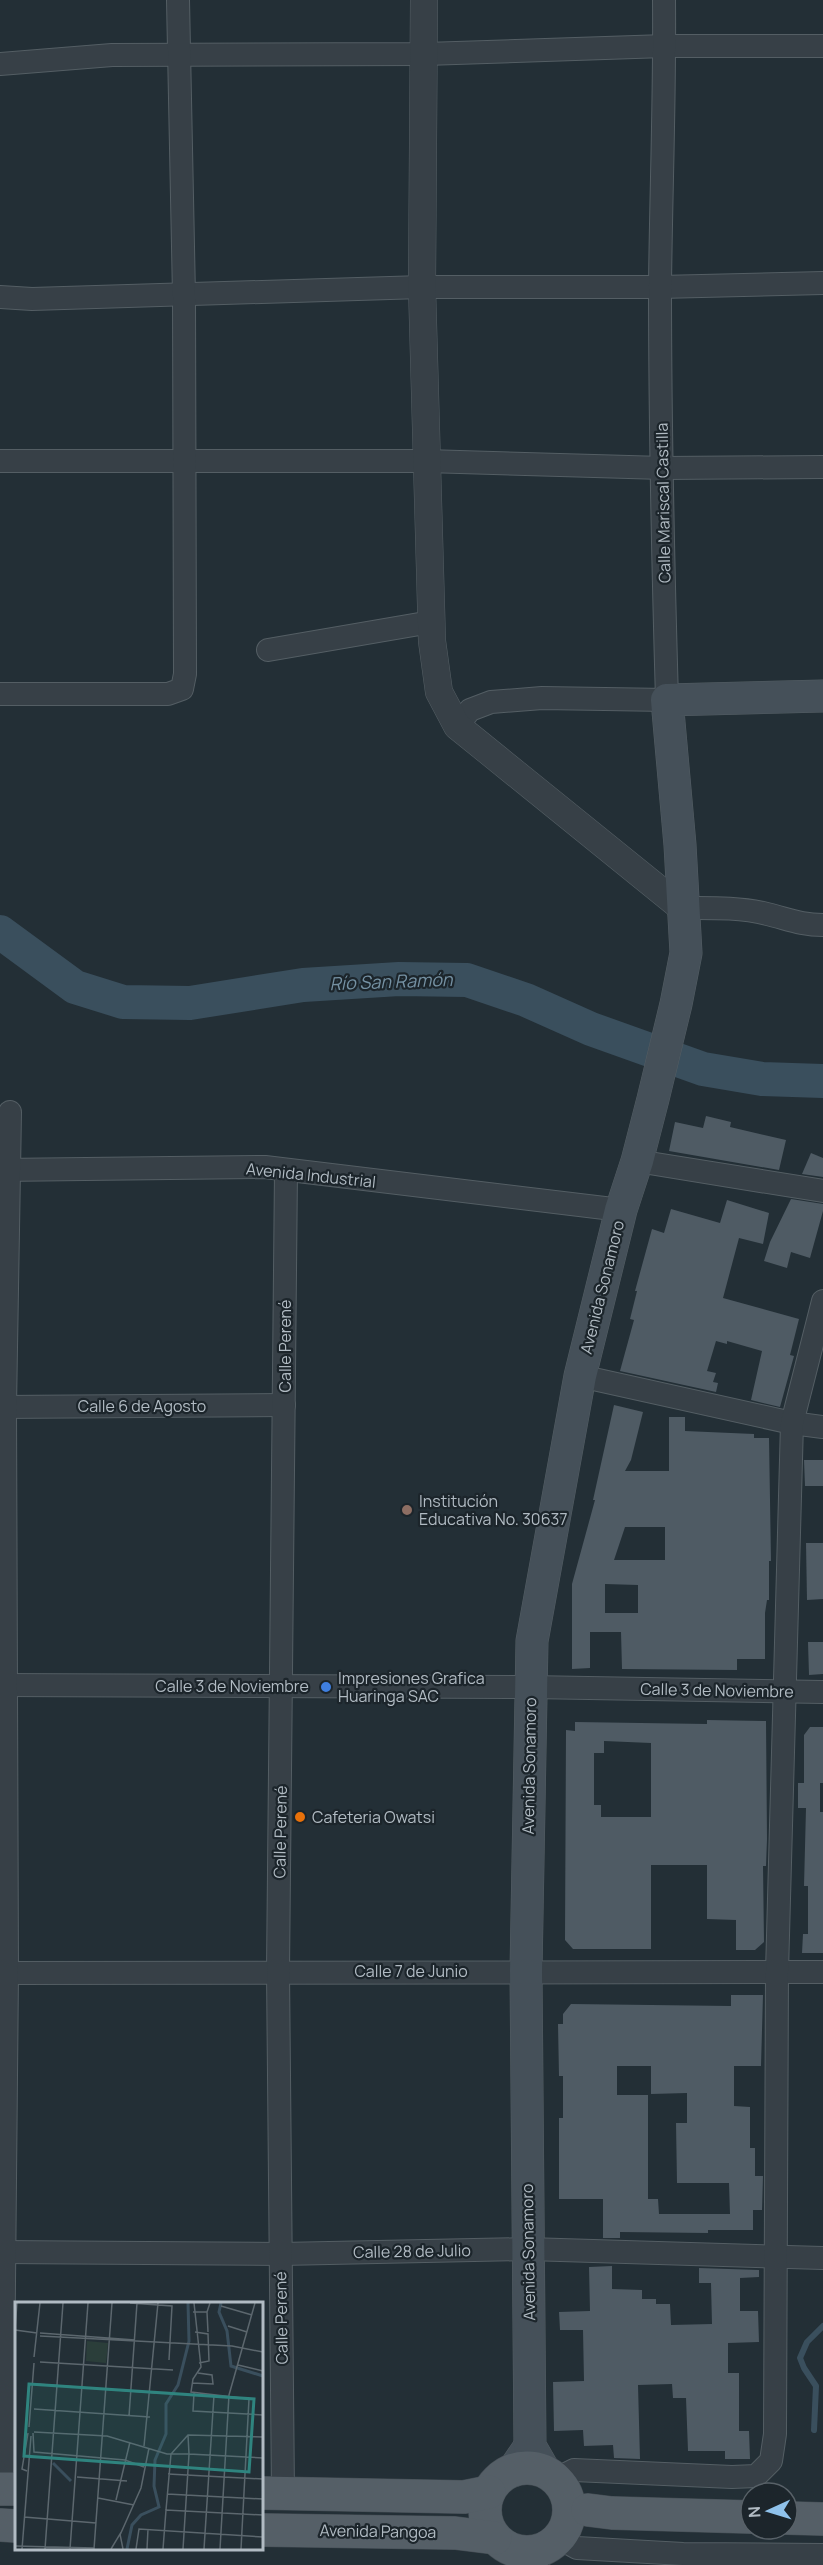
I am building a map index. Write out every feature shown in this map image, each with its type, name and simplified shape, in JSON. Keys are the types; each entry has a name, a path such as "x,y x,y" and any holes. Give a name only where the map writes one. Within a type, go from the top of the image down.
{"main road":[{"path":"667,700 823,696"},
{"name":"Calle Mariscal Castilla","path":"653,1099 686,953 680,845 667,700"},
{"name":"Avenida Sonamoro","path":"537,2514 528,2249 526,1971 532,1641 580,1376 621,1210 637,1161 653,1099"},
{"name":"Avenida Pangoa","path":"272,2494 464,2497 537,2514"},
{"name":"Avenida Pangoa","path":"262,2529 454,2533 537,2514 612,2513 739,2517"},
{"path":"799,2518 823,2519"},
{"path":"0,2525 15,2526"}],"street":[{"path":"0,694 168,694 182,689 184,675 184,296 178,0"},
{"path":"424,0 422,287 431,622 439,692 457,726 682,908 727,908 766,913 803,925 823,925"},
{"name":"Calle Mariscal Castilla","path":"664,0 660,287 663,468 661,506 667,700"},
{"path":"0,64 112,55 425,54 665,46 823,46"},
{"path":"0,297 32,299 184,296 422,287 660,287 823,283"},
{"path":"0,461 426,461 663,468 823,467"},
{"path":"268,650 431,622"},
{"path":"457,726 470,710 491,702 542,698 667,700"},
{"path":"6,2489 3,2252 3,1407 5,1171 10,1112"},
{"path":"637,1161 823,1191"},
{"name":"Avenida Industrial","path":"5,1171 265,1167 621,1210"},
{"name":"Calle Perené","path":"272,2494 281,2254 278,1971 286,1171"},
{"path":"822,2558 683,2559 577,2548 537,2514 574,2470 756,2476 771,2461 775,2434 777,1972 792,1423 823,1301"},
{"path":"580,1376 792,1423 823,1427"},
{"name":"Calle 6 de Agosto","path":"3,1407 284,1405"},
{"name":"Calle 3 de Noviembre","path":"4,1685 530,1687 823,1692"},
{"name":"Calle 7 de Junio","path":"4,1973 823,1972"},
{"name":"Calle 28 de Julio","path":"3,2252 281,2254 528,2249 823,2258"}],"building":[{"path":"706,1116 731,1122 730,1127 786,1140 779,1170 669,1151 675,1122 703,1128"},
{"path":"811,1153 823,1158 823,1177 802,1174"},
{"path":"791,1199 823,1204 823,1211 810,1258 791,1252 787,1268 764,1261 770,1242"},
{"path":"727,1200 769,1213 763,1244 739,1238 723,1298 799,1319 790,1355 794,1356 780,1407 751,1400 762,1351 727,1341 727,1344 716,1341 707,1371 716,1373 713,1382 718,1383 716,1392 620,1371 634,1320 630,1319 637,1291 635,1291 652,1229 664,1233 671,1209 720,1223"},
{"path":"614,1405 643,1412 631,1460 625,1471 669,1471 669,1417 685,1417 685,1431 754,1434 754,1438 769,1438 771,1561 769,1561 769,1600 767,1600 765,1613 765,1659 737,1659 737,1670 622,1669 621,1632 590,1632 590,1668 572,1669 572,1584 595,1500 593,1500","holes":["625,1527 665,1527 665,1560 614,1560","605,1584 638,1585 638,1613 605,1613"]},
{"path":"804,1460 823,1460 823,1486 805,1486"},
{"path":"806,1543 823,1543 823,1599 807,1600"},
{"path":"808,1642 823,1642 823,1674 809,1675"},
{"path":"707,1720 766,1721 767,1839 766,1866 763,1866 764,1942 755,1950 736,1950 736,1920 707,1919 707,1865 651,1865 651,1949 573,1949 565,1940 566,1730 575,1731 575,1722 707,1724","holes":["604,1741 651,1743 651,1817 601,1817 601,1805 594,1805 594,1753 604,1753"]},
{"path":"810,1727 823,1727 823,1783 820,1783 820,1812 823,1812 823,1953 802,1953 803,1934 808,1934 808,1886 804,1886 806,1808 798,1808 798,1783 804,1783 804,1735"},
{"path":"731,1995 763,1995 761,2066 734,2066 734,2106 750,2107 750,2148 755,2148 755,2176 763,2176 762,2210 753,2210 753,2230 708,2230 708,2233 620,2232 620,2238 603,2238 603,2199 559,2199 559,2118 563,2118 563,2076 559,2076 558,2024 563,2024 563,2014 571,2004 731,2006","holes":["617,2066 651,2066 651,2094 687,2093 687,2123 676,2123 677,2183 729,2183 730,2214 659,2214 658,2199 648,2199 648,2095 617,2095"]},
{"path":"612,2266 612,2289 642,2290 642,2299 656,2299 656,2304 670,2304 671,2325 712,2324 711,2283 699,2283 699,2268 759,2270 759,2277 740,2278 740,2311 758,2311 759,2342 728,2343 728,2373 739,2373 739,2431 749,2431 750,2459 725,2459 725,2451 688,2451 686,2398 673,2398 672,2384 638,2385 640,2459 614,2458 613,2445 584,2446 583,2430 554,2431 553,2382 584,2381 583,2330 560,2330 559,2312 590,2311 589,2267"}],"waterway":[{"name":"Río San Ramón","path":"0,932 75,987 123,1002 190,1003 303,985 399,979 467,980 526,1000 591,1029 703,1069 762,1079 823,1081"},
{"path":"814,2430 816,2386 800,2358 807,2342 823,2326"}],"place":[{"name":"Institución Educativa No. 30637","path":"407,1510"},
{"name":"Impresiones Grafica Huaringa SAC","path":"326,1687"},
{"name":"Cafeteria Owatsi","path":"300,1817"}]}
